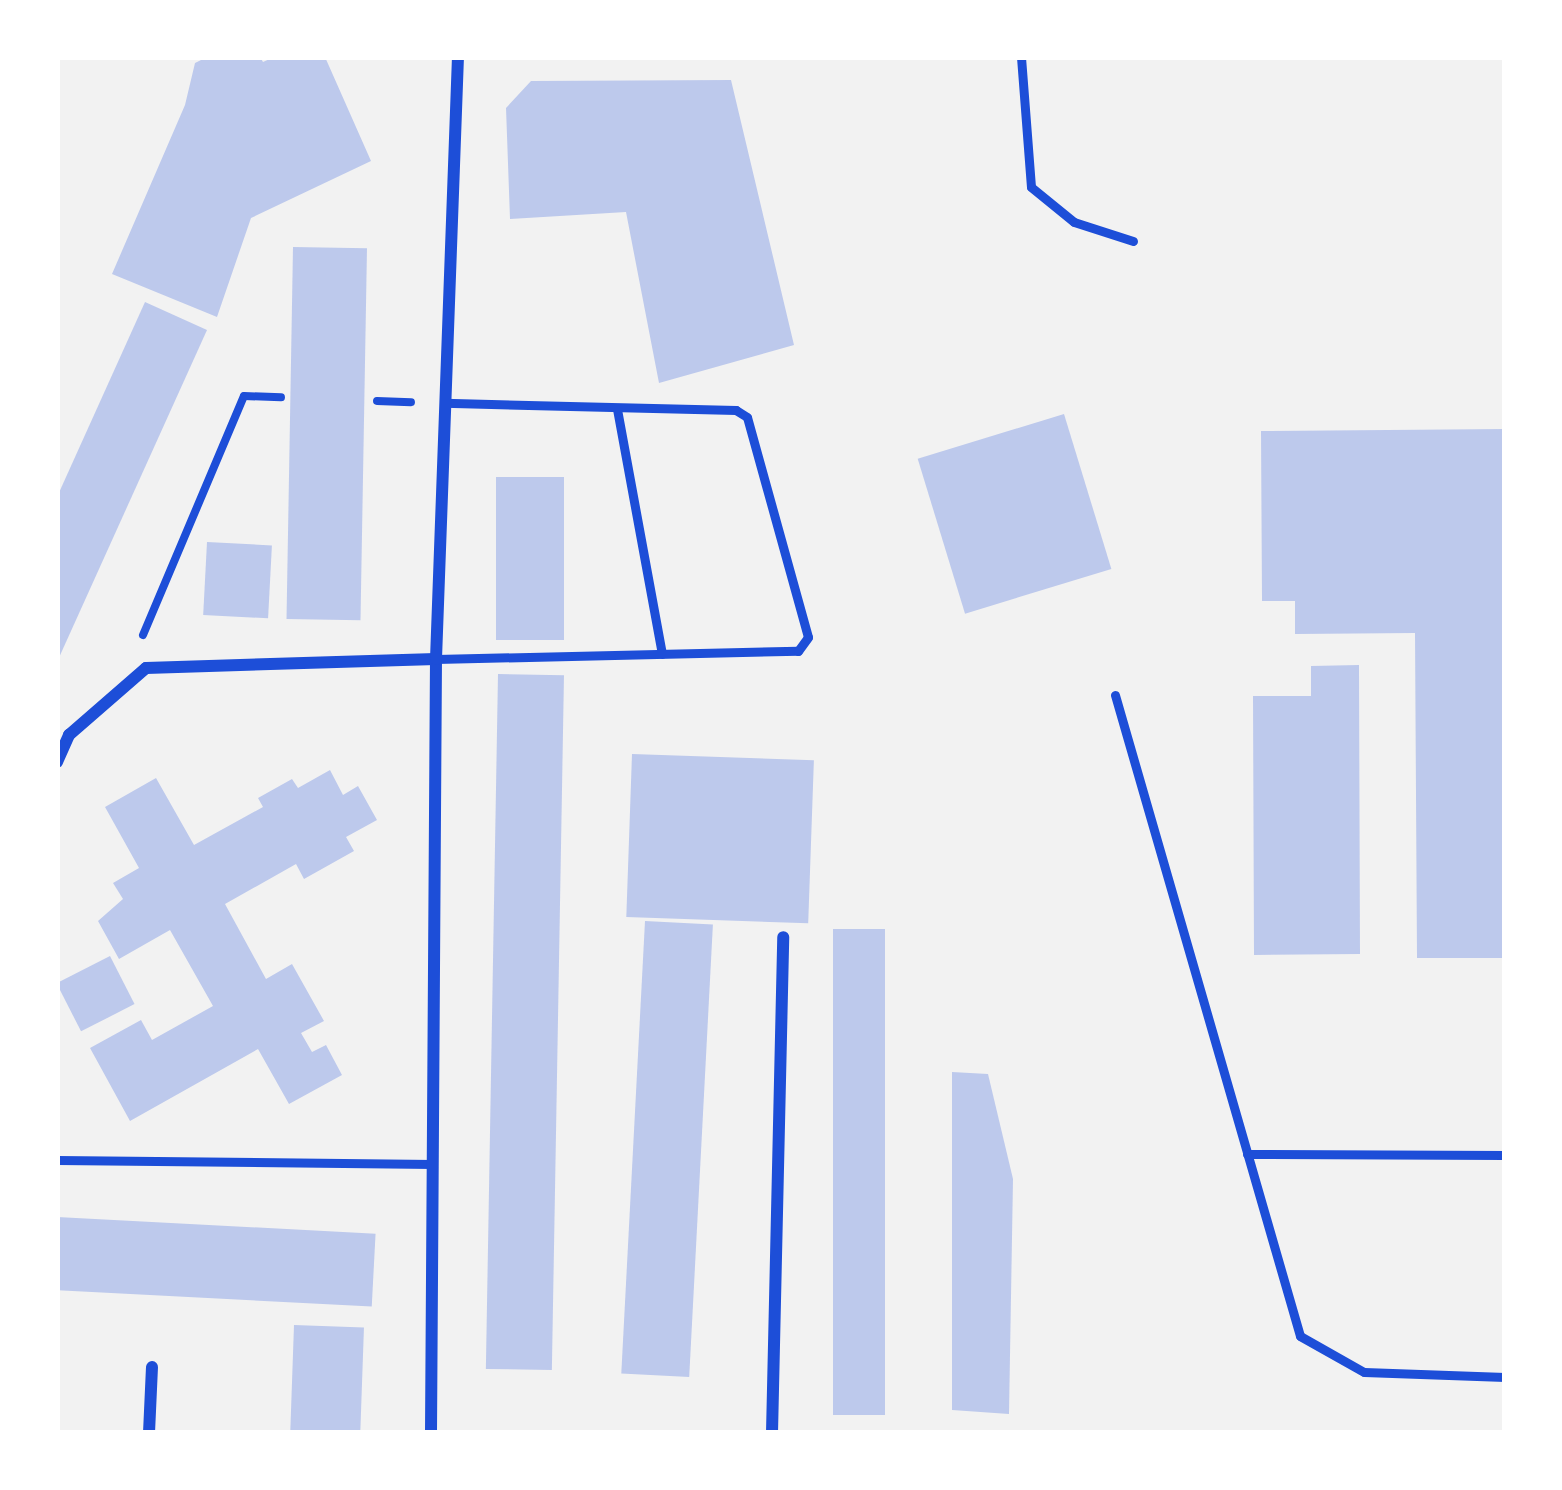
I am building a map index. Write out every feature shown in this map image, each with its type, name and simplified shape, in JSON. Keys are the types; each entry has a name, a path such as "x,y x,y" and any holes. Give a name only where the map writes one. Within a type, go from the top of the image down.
{"street":[{"path":"430,1433 436,659 458,57"},
{"path":"57,762 69,735 146,668 436,659"},
{"path":"772,1433 783,937"},
{"path":"149,1433 152,1367"}],"lane":[{"path":"1021,57 1031,187 1074,222 1133,241"},
{"path":"436,659 798,651 808,637 747,418 728,406 617,409 444,403"},
{"path":"617,409 662,654"},
{"path":"1115,695 1300,1336 1364,1372 1505,1377"},
{"path":"1247,1154 1505,1155"},
{"path":"57,1160 433,1164"}],"path":[{"path":"119,691 244,396 280,398"}],"building":[{"path":"207,57 260,57 263,62 274,57 325,57 371,161 251,218 217,317 112,274 185,105 195,63"},
{"path":"731,80 794,345 659,383 626,212 510,219 506,108 531,81"},
{"path":"293,247 367,248 360,620 287,619"},
{"path":"145,302 207,330 57,662 57,497"},
{"path":"1064,414 1111,569 965,614 918,459"},
{"path":"1505,429 1505,958 1417,958 1415,633 1295,634 1295,601 1262,601 1261,431"},
{"path":"496,477 564,477 564,640 496,640"},
{"path":"207,542 272,545 268,618 203,615"},
{"path":"1359,665 1360,954 1254,955 1253,696 1311,696 1311,666"},
{"path":"498,674 564,675 552,1370 486,1369"},
{"path":"632,754 814,760 808,923 626,917"},
{"path":"330,770 343,795 358,786 377,820 346,837 354,851 304,879 296,864 225,904 266,979 292,964 324,1021 301,1033 312,1052 326,1045 342,1075 289,1104 258,1049 130,1121 90,1048 141,1020 152,1040 213,1006 170,930 119,959 98,921 123,899 113,883 139,868 105,807 156,778 194,845 263,807 258,798 292,779 298,788"},
{"path":"645,921 713,925 689,1377 621,1373"},
{"path":"833,929 885,929 885,1415 833,1415"},
{"path":"110,956 135,1004 81,1031 57,983"},
{"path":"952,1072 988,1074 1013,1179 1009,1414 952,1410"},
{"path":"57,1217 376,1234 372,1307 57,1290"},
{"path":"294,1325 364,1327 360,1433 290,1433"}]}
